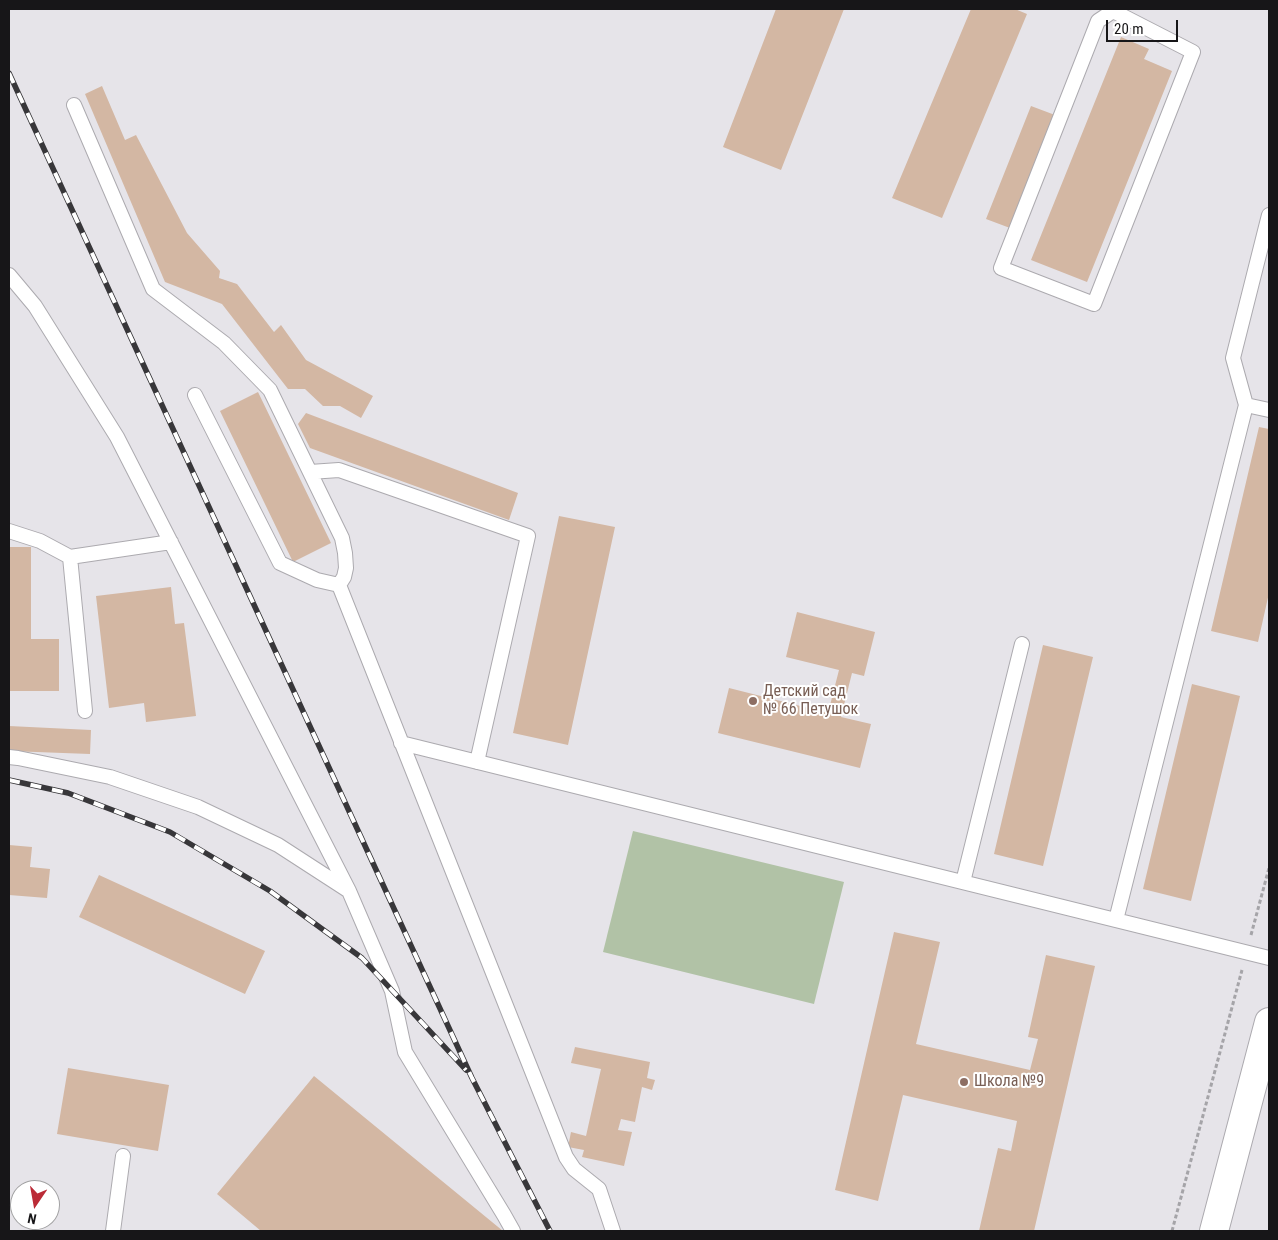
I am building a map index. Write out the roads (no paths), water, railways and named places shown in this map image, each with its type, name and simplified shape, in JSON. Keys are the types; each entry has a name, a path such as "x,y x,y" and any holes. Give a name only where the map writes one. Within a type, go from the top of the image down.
{"main road":[{"path":"1214,1231 1269,1022"}],"lane":[{"path":"1113,10 1193,52 1094,304 1001,268 1098,21 1113,10"},
{"path":"74,105 152,289 224,343 270,390 342,538 346,568 339,586"},
{"path":"1116,920 1246,405 1233,358 1269,215"},
{"path":"9,275 35,306 117,436 350,891 392,991 406,1052 513,1231"},
{"path":"195,395 280,563 317,580 339,586"},
{"path":"1246,405 1269,410"},
{"path":"310,472 339,470 528,536 477,762"},
{"path":"9,531 40,541 70,557 171,542"},
{"path":"70,557 85,711"},
{"path":"339,586 566,1157 574,1169 599,1189 613,1231"},
{"path":"963,882 1022,644"},
{"path":"401,743 1269,958"},
{"path":"9,757 110,777 198,807 278,845 350,891"},
{"path":"113,1231 123,1156"}],"railway":[{"path":"9,73 472,1078 550,1231"},
{"path":"9,780 68,793 170,832 270,891 362,958 466,1070"}],"place":[{"name":"Детский сад № 66 Петушок","path":"753,701"},
{"name":"Школа №9","path":"964,1082"}]}
